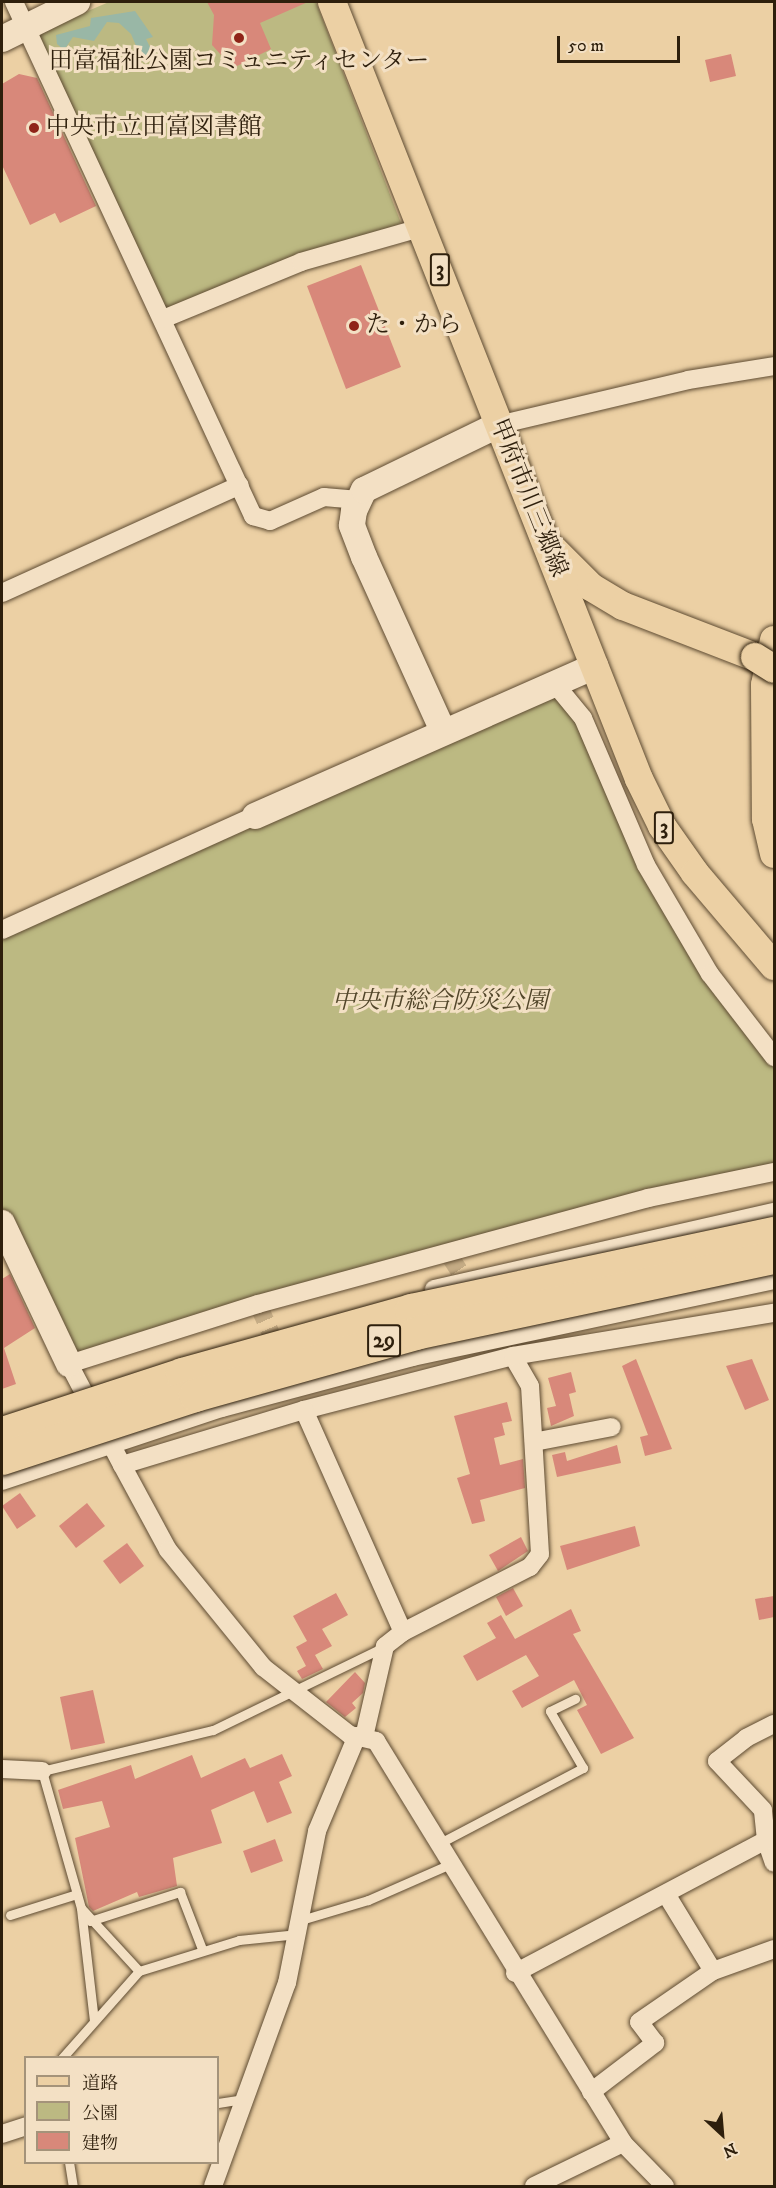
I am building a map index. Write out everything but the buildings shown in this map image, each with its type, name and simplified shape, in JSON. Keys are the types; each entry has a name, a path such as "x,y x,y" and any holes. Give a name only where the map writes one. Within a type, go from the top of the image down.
{"highway":[{"name":"29","path":"2,1433 182,1374 411,1310 774,1233"},
{"name":"29","path":"2,1458 195,1395 372,1345 529,1306 774,1257"}],"main road":[{"name":"甲府市川三郷線","path":"332,2 424,227 498,425 546,539 639,779 662,826 714,899 774,966"},
{"path":"546,539 584,580 623,606 768,655 765,697 766,819 774,854"}],"street":[{"path":"14,2 253,516 270,521 324,496 356,500"},
{"path":"2,39 77,2"},
{"path":"163,319 301,262 424,227"},
{"path":"443,731 352,525 356,500 380,481 498,425 688,380 774,366"},
{"path":"2,593 240,485"},
{"path":"2,930 443,731 595,666"},
{"path":"555,684 583,718 646,865 710,974 774,1057"},
{"path":"69,1364 249,1307 648,1198 774,1172"},
{"path":"2,1419 81,1390 442,1287 774,1212"},
{"path":"2,1223 81,1390 168,1550 263,1666 296,1693 360,1737 376,1741 515,1973 623,2143 665,2187"},
{"path":"2,1481 109,1443 412,1357 774,1280"},
{"path":"122,1465 304,1410 513,1356 774,1313"},
{"path":"213,2187 243,2099 269,2036 300,1927 317,1831 360,1737 385,1646 403,1632 530,1567 540,1554 530,1386 513,1356"},
{"path":"304,1410 403,1632"},
{"path":"534,1442 612,1427"},
{"path":"774,1724 746,1738 717,1761 763,1810 766,1840 774,1863"},
{"path":"2,1769 42,1771"},
{"path":"515,1973 766,1840"},
{"path":"666,1894 713,1971"},
{"path":"591,2092 655,2043 639,2022 713,1971 774,1949"},
{"path":"2,2134 24,2127"},
{"path":"535,2186 623,2143"}],"lane":[{"path":"94,2020 81,1908 42,1771 213,1730 296,1693 385,1646"},
{"path":"438,1844 583,1768 550,1712 574,1699"},
{"path":"64,2056 139,1971 202,1949 300,1927 450,1864"},
{"path":"90,1921 180,1892 202,1949"},
{"path":"10,1915 77,1894"},
{"path":"81,1908 90,1921 139,1971"},
{"path":"219,2103 243,2099"},
{"path":"69,2164 73,2187"}],"green space":[{"path":"109,2 316,2 401,223 362,243 165,311 36,33"},
{"name":"中央市総合防災公園","path":"555,684 583,718 646,865 774,1057 774,1172 69,1364 2,1223 2,930"}],"shaded area":[{"path":"135,11 153,37 146,39 155,57 143,62 131,34 119,23 107,22 94,41 73,37 64,50 57,44 56,35 90,26 91,18"}],"tunnel":[{"path":"449,1255 474,1294"},
{"path":"258,1304 304,1410"}],"place":[{"name":"田富福祉公園コミュニティセンター","path":"239,38"},
{"name":"中央市立田富図書館","path":"34,128"},
{"name":"た・から","path":"354,326"}]}
